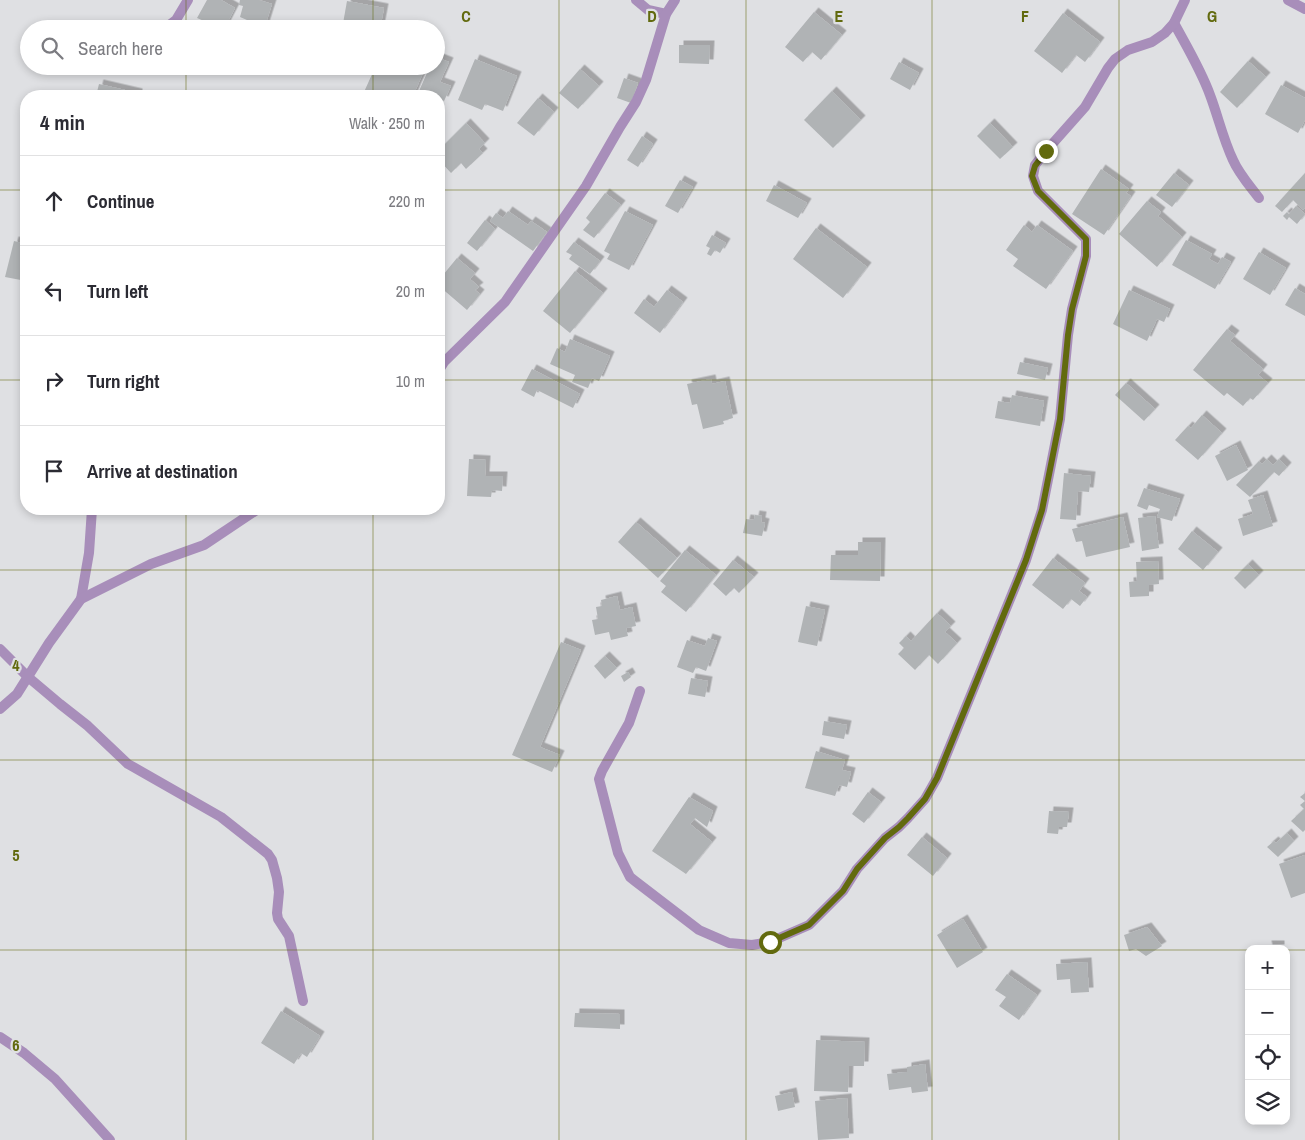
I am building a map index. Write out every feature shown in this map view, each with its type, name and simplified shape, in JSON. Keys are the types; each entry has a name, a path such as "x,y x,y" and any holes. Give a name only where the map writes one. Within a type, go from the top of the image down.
{"street":[{"path":"176,20 188,0"},
{"path":"636,0 648,10 666,14"},
{"path":"445,361 505,302 586,186 636,102 646,80 666,14 675,0"},
{"path":"640,691 629,723 602,770 599,779 618,853 630,877 699,930 729,943 752,945 770,942 809,925 843,891 857,869 885,838 899,827 925,799 937,778 1026,560 1042,510 1060,419 1068,335 1072,309 1086,256 1086,239 1038,191 1032,176 1035,166 1085,107 1115,58 1128,50 1152,42 1165,34 1174,23 1185,0"},
{"path":"1288,0 1305,9"},
{"path":"1174,23 1210,95 1234,161 1259,198"},
{"path":"0,709 17,694 80,600 89,553 92,515"},
{"path":"80,600 151,564 204,544 249,515"},
{"path":"0,648 28,677 88,726 128,764 221,817 268,854 272,860 277,878 278,919 289,936 303,1001"},
{"path":"0,1037 24,1053 55,1079 110,1140"}],"building":[{"path":"207,0 221,0 235,8 229,20 202,20 197,18"},
{"path":"240,0 259,0 272,4 267,20 247,20 240,17 243,6 239,5"},
{"path":"347,1 384,8 382,20 344,20"},
{"path":"814,12 842,35 821,60 812,52 803,62 785,47"},
{"path":"1063,13 1100,42 1085,62 1076,55 1062,73 1034,51"},
{"path":"679,45 710,45 709,64 679,63"},
{"path":"475,59 517,76 503,111 485,104 482,110 458,100"},
{"path":"445,60 449,62 445,71"},
{"path":"1248,61 1266,77 1237,108 1220,92"},
{"path":"899,62 919,73 910,90 890,79"},
{"path":"580,69 599,86 578,109 559,93"},
{"path":"372,75 422,75 416,90 365,90"},
{"path":"426,75 443,75 440,82 451,86 445,99 445,90 419,90"},
{"path":"624,78 638,83 631,103 617,98"},
{"path":"99,84 125,90 98,90"},
{"path":"1281,85 1305,98 1305,120 1298,133 1265,114"},
{"path":"832,91 861,120 833,148 804,120"},
{"path":"538,98 554,112 534,136 517,123"},
{"path":"466,123 485,143 479,149 483,153 466,169 461,163 451,173 445,166 445,144"},
{"path":"990,123 1013,147 1000,159 977,136"},
{"path":"642,136 653,144 638,167 627,160"},
{"path":"1101,169 1129,189 1126,193 1131,196 1104,235 1072,214"},
{"path":"1174,173 1189,185 1172,207 1156,195"},
{"path":"1305,173 1305,208 1303,210 1293,200 1282,212 1275,206"},
{"path":"680,180 693,187 678,213 665,206"},
{"path":"774,185 807,203 798,218 766,201"},
{"path":"605,193 621,205 594,238 583,230 590,222 586,218"},
{"path":"1147,201 1161,212 1158,216 1182,237 1157,267 1119,234"},
{"path":"1296,206 1305,214 1297,224 1289,217 1287,220 1283,216 1287,212 1289,214"},
{"path":"508,211 528,225 531,221 547,232 533,251 490,221 496,213 503,218"},
{"path":"625,211 653,225 629,270 607,259 610,254 604,251"},
{"path":"485,220 495,229 477,251 467,243"},
{"path":"1024,225 1032,232 1037,225 1073,251 1046,289 1013,266 1018,259 1006,250"},
{"path":"816,228 867,267 843,298 793,259"},
{"path":"712,235 726,243 720,253 715,250 711,256 707,254 710,248 706,246"},
{"path":"1186,240 1212,254 1209,259 1218,264 1222,257 1231,262 1215,289 1172,265"},
{"path":"14,241 20,242 20,280 5,277"},
{"path":"574,242 600,261 590,274 569,259 572,255 566,252"},
{"path":"1259,252 1286,268 1270,295 1243,279"},
{"path":"457,258 475,273 470,279 479,287 475,290 480,294 467,310 445,291 445,273"},
{"path":"575,271 603,293 570,333 543,311"},
{"path":"1295,288 1305,294 1305,316 1285,305"},
{"path":"667,290 683,302 660,333 634,313 644,299 654,307"},
{"path":"1129,290 1170,309 1164,322 1157,319 1147,341 1113,324"},
{"path":"1227,329 1235,335 1230,341 1263,369 1258,375 1268,383 1253,400 1250,398 1243,406 1227,393 1224,396 1193,370"},
{"path":"570,339 610,356 599,381 592,378 588,388 572,382 575,375 550,364 557,348 565,352"},
{"path":"1020,362 1048,368 1045,380 1017,374"},
{"path":"532,369 580,394 573,408 537,390 534,397 521,390"},
{"path":"711,379 712,384 725,381 733,418 723,421 724,424 703,429 697,404 692,405 687,384"},
{"path":"1126,383 1155,409 1144,421 1115,395"},
{"path":"1012,395 1044,401 1040,426 995,418 998,401 1010,403"},
{"path":"1202,415 1222,433 1198,460 1175,440 1188,426 1191,428"},
{"path":"1236,445 1248,470 1227,481 1215,456"},
{"path":"469,459 486,460 485,476 503,476 502,491 492,490 491,497 467,496"},
{"path":"1267,459 1273,465 1279,459 1287,467 1279,476 1274,472 1250,497 1236,485 1259,461 1262,464"},
{"path":"1064,473 1091,476 1089,492 1078,491 1076,520 1060,519"},
{"path":"1144,488 1180,499 1172,521 1157,517 1160,509 1149,505 1147,510 1137,506"},
{"path":"1263,495 1273,526 1243,536 1238,519 1253,514 1248,500"},
{"path":"755,515 762,516 761,522 765,523 762,536 743,533 746,519 754,520"},
{"path":"1155,516 1159,548 1142,551 1138,518"},
{"path":"1123,517 1130,547 1086,557 1082,541 1076,542 1072,529"},
{"path":"636,522 677,558 658,578 618,542"},
{"path":"1192,531 1218,552 1203,570 1178,549"},
{"path":"858,542 881,542 880,581 830,580 831,555 858,555"},
{"path":"685,550 716,575 686,612 661,592 666,586 660,581"},
{"path":"1053,558 1085,583 1079,591 1087,597 1080,606 1071,599 1063,609 1032,585"},
{"path":"733,560 754,577 739,593 734,588 726,596 713,584"},
{"path":"1158,561 1159,584 1149,585 1149,596 1130,597 1129,582 1137,581 1136,562"},
{"path":"1248,564 1259,575 1245,589 1234,578"},
{"path":"617,596 620,610 632,607 636,626 626,628 628,636 611,640 609,632 595,635 592,620 598,619 596,607 602,606 601,600"},
{"path":"806,606 825,610 817,646 798,642"},
{"path":"937,613 951,626 945,632 957,643 938,664 929,655 915,670 898,654 904,648 899,643 906,636 911,641"},
{"path":"708,638 717,641 706,671 696,667 693,673 677,667 687,640 705,646"},
{"path":"561,642 581,650 540,747 560,755 552,772 512,755"},
{"path":"605,656 617,668 605,679 594,666"},
{"path":"628,672 631,677 624,682 621,676"},
{"path":"691,678 708,681 705,697 688,694"},
{"path":"824,721 847,725 844,739 822,735"},
{"path":"816,751 845,760 842,770 851,772 847,787 839,785 835,796 805,788"},
{"path":"868,792 881,802 864,823 852,814"},
{"path":"1305,793 1305,801 1300,797"},
{"path":"689,797 713,811 707,827 695,818 690,824 712,842 686,874 652,851"},
{"path":"1305,801 1305,830 1303,832 1291,821 1304,809 1300,805"},
{"path":"1049,811 1069,812 1067,827 1059,827 1058,834 1047,833"},
{"path":"1287,833 1294,841 1278,857 1267,847 1274,841 1276,843"},
{"path":"922,837 947,858 933,876 907,855"},
{"path":"1305,855 1305,893 1291,898 1279,864"},
{"path":"963,919 983,952 957,968 937,935"},
{"path":"1147,927 1162,946 1146,956 1136,949 1129,951 1124,935"},
{"path":"1087,962 1089,992 1071,993 1070,979 1057,980 1056,964"},
{"path":"1007,974 1037,995 1019,1020 999,1006 1006,997 995,990"},
{"path":"281,1011 320,1036 307,1057 301,1053 294,1064 261,1043"},
{"path":"575,1013 620,1014 620,1029 574,1027"},
{"path":"816,1040 865,1042 864,1066 849,1066 848,1092 814,1091"},
{"path":"925,1064 928,1091 912,1093 911,1087 889,1090 887,1074 907,1072 907,1067"},
{"path":"792,1092 795,1107 778,1111 775,1096"},
{"path":"847,1098 849,1138 818,1140 815,1101"}],"route":[{"path":"770,942 809,925 843,891 857,869 872,852 925,799 937,778 1026,560 1042,510 1048,483 1060,419 1072,309 1086,256 1086,239 1038,191 1032,176 1035,166 1046,151"}]}
